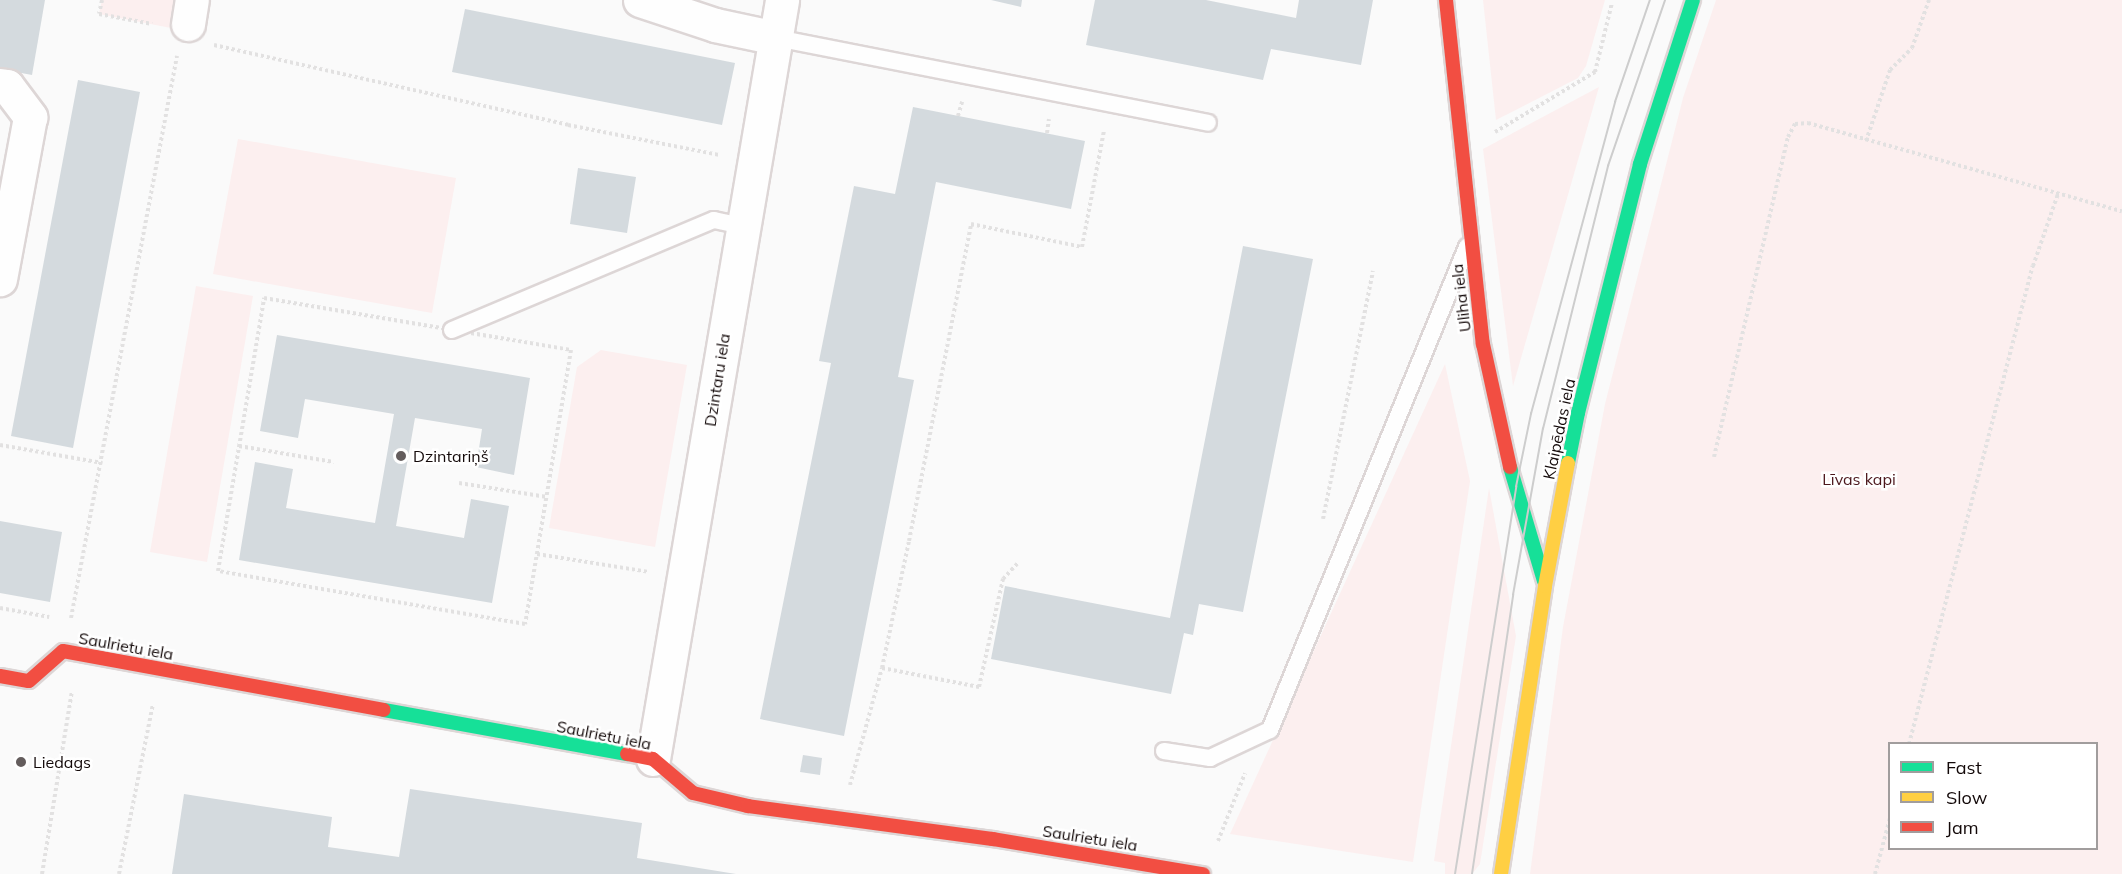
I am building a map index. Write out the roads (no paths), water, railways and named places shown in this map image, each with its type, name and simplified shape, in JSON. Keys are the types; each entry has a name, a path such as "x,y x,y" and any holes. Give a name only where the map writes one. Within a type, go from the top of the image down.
{"street":[{"path":"639,0 715,25 776,38"},
{"name":"Dzintaru iela","path":"653,759 782,0"},
{"name":"Uliha iela","path":"1446,0 1483,344 1506,452 1545,586"},
{"name":"Klaipēdas iela","path":"1501,874 1545,586 1578,413 1640,164 1693,0"},
{"path":"0,85 7,86 30,117 0,279"},
{"name":"Saulrietu iela","path":"0,676 28,681 63,651 653,759 693,793 748,806 993,839 1134,868 1203,874"}],"lane":[{"path":"776,38 1208,123"},
{"path":"452,330 714,220 743,226"},
{"path":"1164,751 1210,758 1270,730 1470,238"}],"tram line":[{"path":"1455,874 1516,487 1531,414 1615,102 1650,0"},
{"path":"1472,874 1513,595 1543,429 1608,166 1665,0"}],"place":[{"name":"Dzintariņš","path":"401,456"},
{"name":"Liedags","path":"21,762"}],"park label":[{"name":"Līvas kapi","path":"1859,479"}]}
